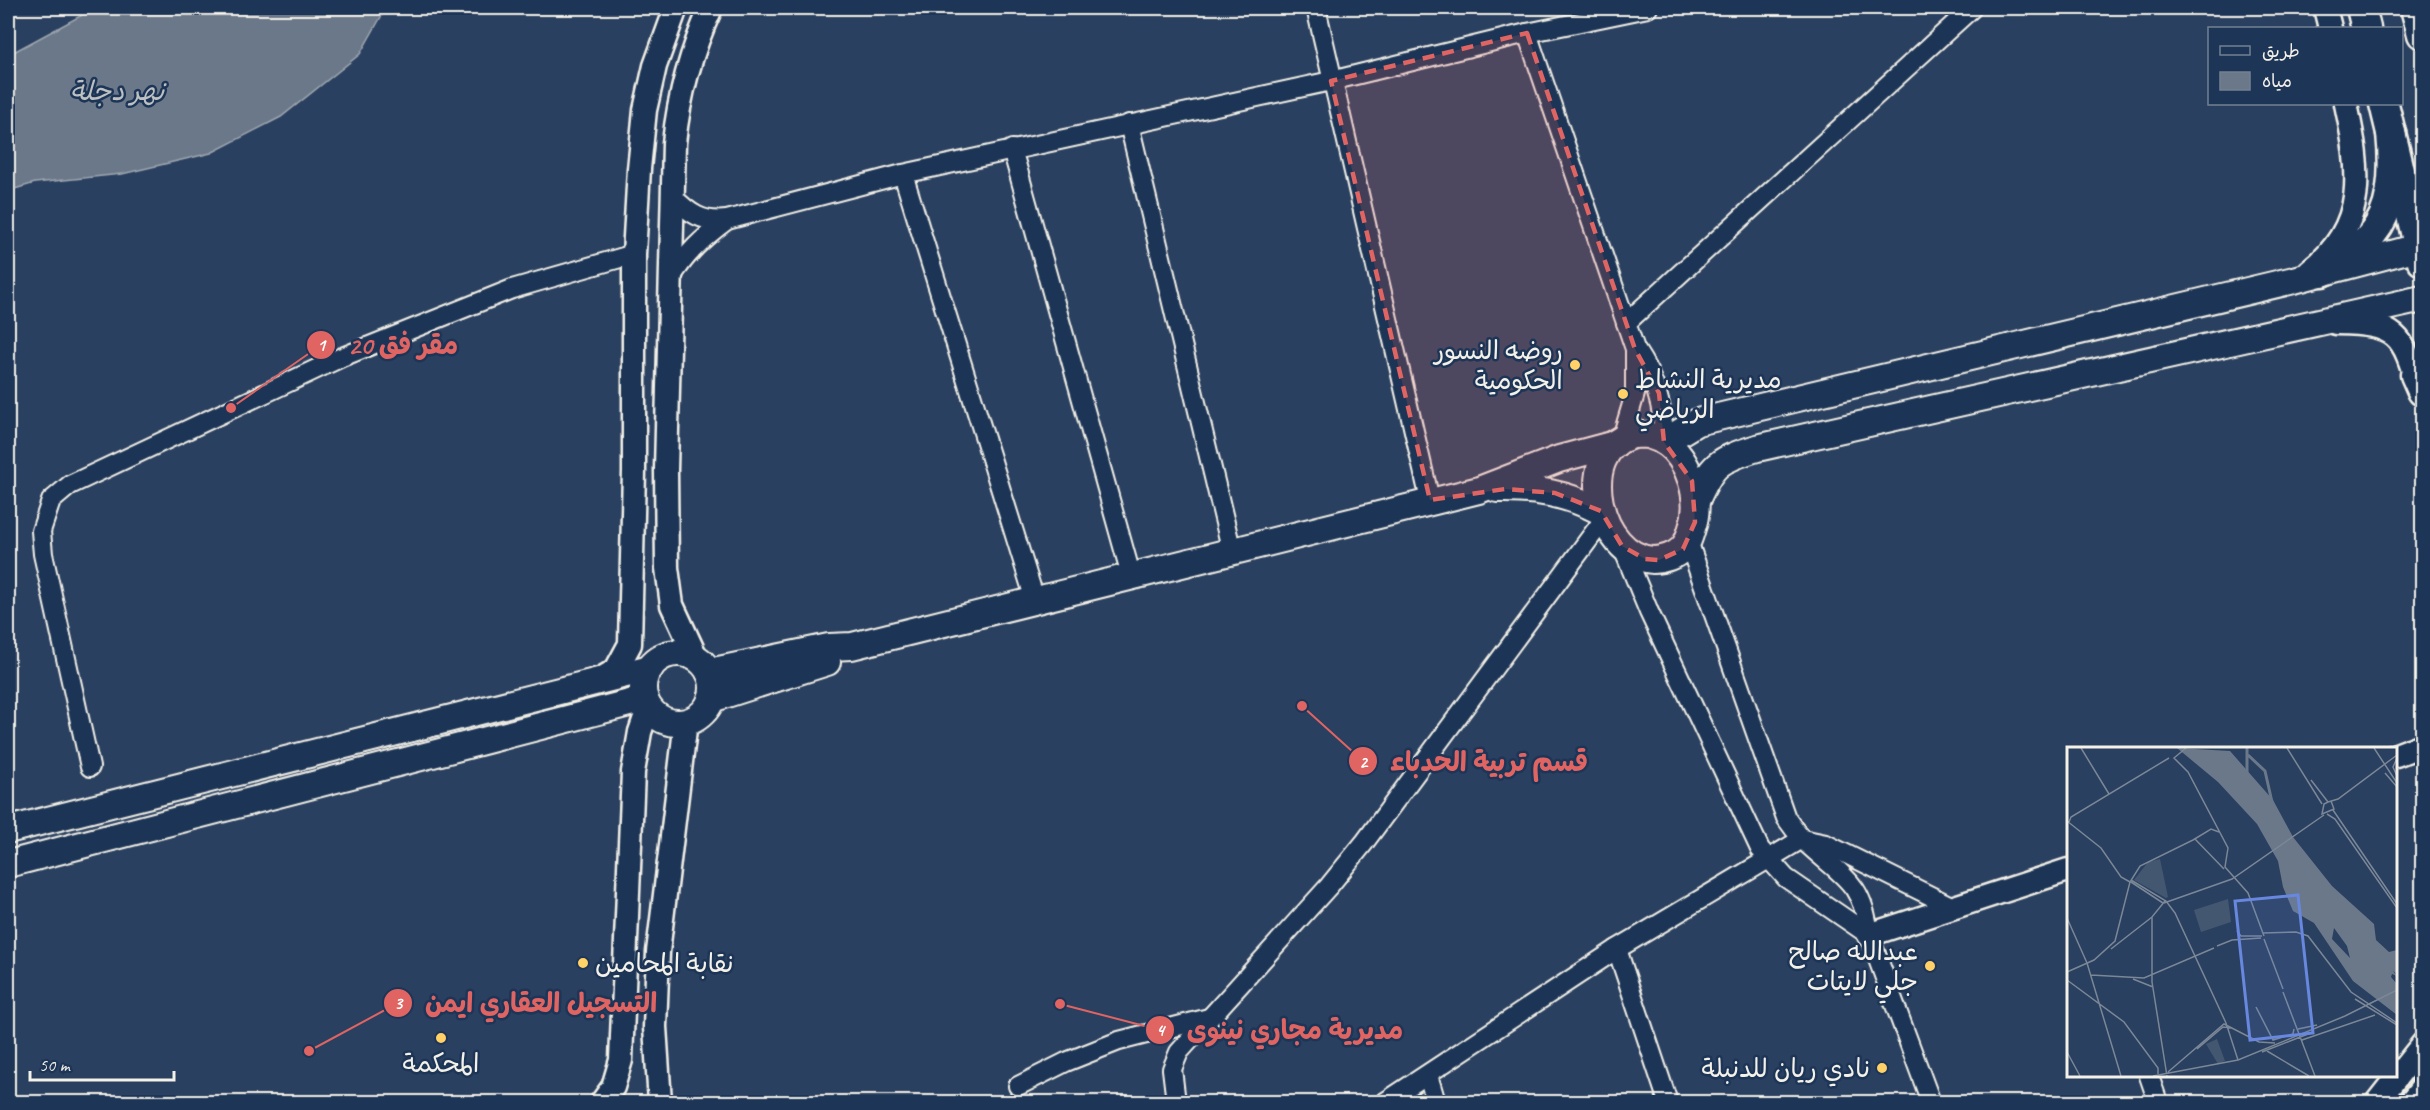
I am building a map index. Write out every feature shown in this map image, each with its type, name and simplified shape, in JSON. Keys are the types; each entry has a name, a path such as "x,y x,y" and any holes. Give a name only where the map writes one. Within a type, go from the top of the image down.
{"main road":[{"path":"2361,8 2366,27"},
{"path":"2415,8 2422,34"},
{"path":"1664,442 1697,422 2421,251 2384,105"},
{"path":"2322,273 2347,260 2367,243 2383,219 2392,192 2394,163 2391,133"},
{"path":"1696,501 1707,477 1726,458 1757,448 2422,299"},
{"path":"703,666 829,647 852,646 1131,575 1232,552 1430,500 1479,490 1559,459 1618,442 1630,436 1648,435 1664,442 1683,463 1692,481 1696,501 1695,522 1683,549 1672,556 1659,560 1645,559 1633,554 1622,546 1603,515 1598,494 1599,476 1604,458 1618,442"},
{"path":"1479,490 1530,489 1555,493 1579,500 1603,515"},
{"path":"711,699 833,660 843,655 852,646"},
{"path":"672,654 690,655 703,666 713,690 711,699 701,713 686,722 677,722 661,718 647,703 644,683 650,668 656,661 672,654"},
{"path":"8,830 650,668"},
{"path":"8,864 647,703"}],"street":[{"path":"596,682 616,670 630,644 634,471 634,254 642,140 655,66 676,8"},
{"path":"703,666 676,616 669,593 666,470 674,143 677,114 687,71 699,34 711,8"},
{"path":"1316,8 1331,81 1430,500"},
{"path":"672,196 692,215 715,221 727,220 1012,148 1331,81 1527,33 1648,8"},
{"path":"1626,323 1972,8"},
{"path":"2325,8 2330,27"},
{"path":"1527,33 1635,349 1649,370 1659,393 1664,417 1664,442"},
{"path":"2289,281 2308,273 2325,260 2342,238 2353,213 2357,193 2356,160 2346,105"},
{"path":"1129,124 1232,552"},
{"path":"642,140 674,143"},
{"path":"1012,148 1131,575"},
{"path":"903,174 1035,600"},
{"path":"670,280 691,250 706,235 727,220"},
{"path":"90,767 43,554 41,531 51,501 70,485 342,357 512,289 634,254"},
{"path":"2325,322 2368,324 2394,333 2409,354 2419,383 2422,402"},
{"path":"1618,442 1635,394 1635,349"},
{"path":"634,471 666,470"},
{"path":"1176,1102 1172,1069 1179,1052 1329,886 1364,843 1603,515"},
{"path":"1688,541 1786,818 1802,839 1844,874 1852,885 1867,915 1869,934 1931,1102"},
{"path":"1622,546 1649,612 1760,849 1786,879 1869,934"},
{"path":"602,1102 613,1087 621,1060 633,772 647,703"},
{"path":"660,1102 655,1027 658,952 686,722"},
{"path":"2397,755 2422,745"},
{"path":"1385,1102 1617,950 1802,839 1826,844 1953,907"},
{"path":"1869,934 2067,870"},
{"path":"1617,950 1668,1102"},
{"path":"1018,1086 1066,1062 1119,1041 1209,1018"},
{"path":"2377,1102 2422,1046"},
{"path":"1428,1075 1436,1102"},
{"path":"2149,1077 2158,1102"},
{"path":"2410,1102 2422,1088"}],"highlighted area":[{"path":"1527,33 1635,349 1659,393 1664,442 1692,481 1695,522 1683,549 1659,560 1645,559 1622,546 1601,511 1555,493 1505,489 1430,500 1331,81"}],"water":[{"name":"نهر دجلة","path":"95,8 386,8 360,54 281,117 211,153 122,174 35,183 8,191 8,55"}],"place":[{"name":"روضه النسور الحكومية","path":"1575,365"},
{"name":"مديرية النشاط الرياضي","path":"1623,394"},
{"name":"مقر فق 20","path":"231,408"},
{"name":"قسم تربية الحدباء","path":"1302,706"},
{"name":"نقابة المحامين","path":"583,963"},
{"name":"عبدالله صالح جلي لايتات","path":"1930,966"},
{"name":"مديرية مجاري نينوى","path":"1060,1004"},
{"name":"المحكمة","path":"441,1038"},
{"name":"التسجيل العقاري ايمن","path":"309,1051"},
{"name":"نادي ريان للدنبلة","path":"1882,1068"}]}
